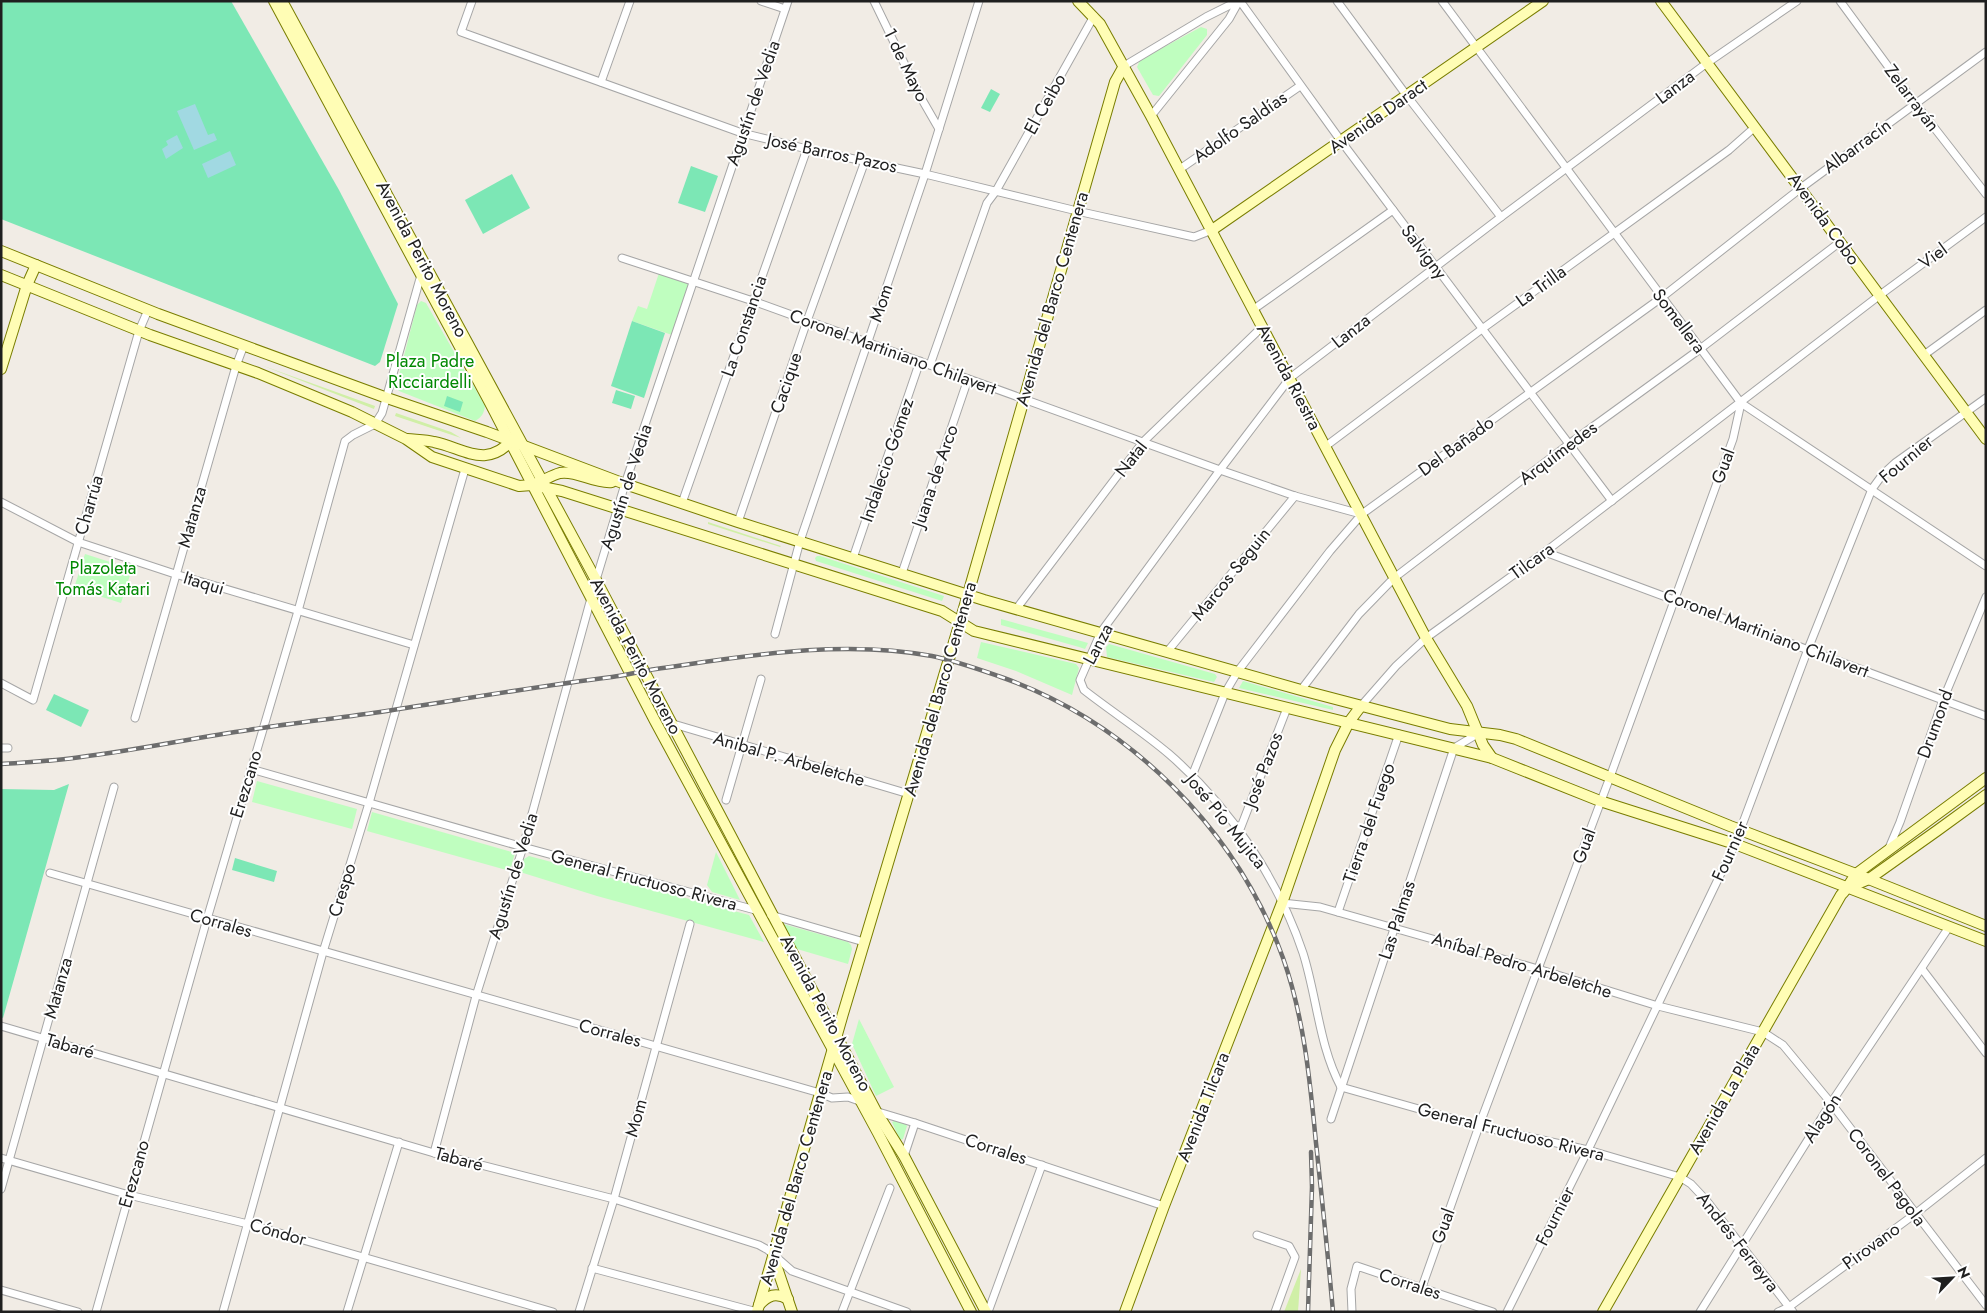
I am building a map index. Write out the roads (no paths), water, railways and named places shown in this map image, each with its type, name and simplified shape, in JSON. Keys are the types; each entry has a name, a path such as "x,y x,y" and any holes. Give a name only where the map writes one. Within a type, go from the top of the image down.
{"main road":[{"name":"Avenida Perito Moreno","path":"274,1 421,275 514,438"},
{"name":"Avenida Perito Moreno","path":"282,1 514,438 532,485 654,721 859,1100 971,1312"},
{"name":"Avenida Riestra","path":"1078,1 1100,24 1124,66 1263,326 1426,638 1467,706 1492,758"},
{"name":"Avenida Daract","path":"1212,230 1544,1"},
{"name":"Avenida Cobo","path":"1661,1 1986,439"},
{"name":"Avenida del Barco Centenera","path":"757,1310 864,942 960,622 1115,82 1124,66"},
{"path":"1,251 148,310 387,398 514,438 524,446 738,522 968,594 1301,690 1450,729 1500,735 1516,739 1986,926"},
{"path":"1,369 27,285 36,265"},
{"path":"1,275 139,331 267,376 406,439 432,457 464,469 519,486 544,484 793,563 942,611 974,631 1492,758 1600,801 1735,844 1986,942"},
{"path":"406,439 435,442 474,455 483,455 497,450 514,438"},
{"name":"Avenida Perito Moreno","path":"524,446 877,1113 904,1156 987,1312"},
{"path":"544,484 561,473 578,474 605,483 623,482"},
{"name":"Tilcara","path":"1282,903 1335,750 1349,722 1361,706"},
{"name":"Avenida La Plata","path":"1603,1312 1841,895 1848,888 1856,874 1986,778"},
{"path":"1848,888 1869,879 1986,795"},
{"name":"Avenida Tilcara","path":"1125,1312 1164,1206 1282,903"},
{"path":"773,1256 792,1312"},
{"path":"757,1310 765,1299 774,1294 788,1299"}],"street":[{"name":"José Barros Pazos","path":"472,1 461,32 742,133 1194,237 1212,230"},
{"path":"601,82 630,1"},
{"path":"761,1 785,9"},
{"name":"Agustín de Vedia","path":"434,1153 476,996 524,847 596,580 619,508 623,482 694,283 742,133 788,1"},
{"name":"1 de Mayo","path":"874,1 920,96 939,129"},
{"name":"Mom","path":"775,634 800,541 925,174 980,1"},
{"path":"1124,66 1206,17 1239,1"},
{"path":"1151,116 1229,19 1239,1"},
{"name":"Salvigny","path":"1239,1 1341,141 1612,501"},
{"path":"1337,1 1407,96 1501,217"},
{"name":"Somellera","path":"1442,1 1661,298 1741,403 1986,566"},
{"name":"Lanza","path":"1080,680 1101,632 1290,378 1707,63 1797,1"},
{"name":"Zelarrayán","path":"1840,1 1915,103 1986,194"},
{"name":"El Ceibo","path":"996,191 1094,16"},
{"name":"Albarracín","path":"1801,188 1986,52"},
{"name":"Adolfo Saldías","path":"1180,169 1300,86"},
{"name":"La Trilla","path":"1326,446 1482,329 1729,150 1755,126"},
{"name":"La Constancia","path":"682,503 807,149"},
{"name":"Cacique","path":"738,522 807,321 865,161"},
{"name":"Del Bañado","path":"1192,776 1225,693 1238,671 1330,551 1362,514 1661,298 1801,188"},
{"path":"930,365 987,202 996,191"},
{"path":"1254,310 1393,210"},
{"name":"Viel","path":"1880,295 1986,217"},
{"name":"Arquímedes","path":"1301,690 1359,614 1394,578 1569,444 1700,349 1840,242"},
{"name":"Coronel Martiniano Chilavert","path":"622,258 753,301 1295,496 1362,514"},
{"path":"375,424 382,413 387,398 421,275"},
{"name":"Tilcara","path":"1361,706 1396,666 1426,638 1545,552 1880,295"},
{"name":"Charrúa","path":"1,683 33,700 139,331 148,310"},
{"path":"1924,355 1986,310"},
{"name":"Natal","path":"1017,608 1143,442 1263,326"},
{"name":"Matanza","path":"135,718 175,574 236,366 244,345"},
{"name":"Indalecio Gómez","path":"853,558 920,361"},
{"name":"Juana de Arco","path":"902,573 968,379"},
{"name":"Fournier","path":"1507,1312 1588,1150 1735,844 1808,649 1872,489 1883,474 1896,463 1986,398"},
{"name":"Gual","path":"1422,1287 1479,1126 1610,777 1733,439 1741,403"},
{"name":"Erezcano","path":"96,1312 207,919 298,611 345,441 375,424"},
{"name":"Crespo","path":"223,1312 323,952 369,803 464,469"},
{"name":"Marcos Seguin","path":"1167,652 1295,496"},
{"name":"Itaqui","path":"1,502 78,542 175,574 414,645"},
{"name":"Coronel Martiniano Chilavert","path":"1545,552 1674,598 1986,716"},
{"name":"Drumond","path":"1888,852 1943,700 1986,597"},
{"path":"726,800 761,679"},
{"name":"José Pío Mujica","path":"1080,680 1084,690 1170,754 1192,776 1239,832 1266,869 1302,953 1312,985 1328,1058 1341,1087"},
{"name":"José Pazos","path":"1239,832 1287,708"},
{"name":"Anibal P. Arbeletche","path":"670,723 909,794"},
{"path":"1454,748 1479,733"},
{"name":"Tierra del Fuego","path":"1338,912 1399,734"},
{"name":"Las Palmas","path":"1331,1119 1454,748"},
{"name":"General Fructuoso Rivera","path":"251,769 864,942"},
{"name":"Matanza","path":"1,1189 114,787"},
{"name":"Corrales","path":"50,873 832,1098 848,1097 859,1100 877,1113 915,1122 1164,1206"},
{"name":"Aníbal Pedro Arbeletche","path":"1282,903 1320,907 1538,969 1658,1006 1762,1032"},
{"name":"Mom","path":"579,1312 614,1199 690,924"},
{"name":"Alagón","path":"1700,1312 1831,1103 1949,927"},
{"path":"1922,969 1986,1053"},
{"name":"Tabaré","path":"1,1026 434,1153 614,1199 759,1245 768,1250 792,1271 907,1312"},
{"name":"Coronel Pagola","path":"1762,1032 1783,1045 1831,1103 1986,1305"},
{"name":"General Fructuoso Rivera","path":"1341,1087 1479,1126 1588,1150 1680,1176"},
{"path":"904,1156 915,1122"},
{"path":"347,1312 399,1142"},
{"name":"Cóndor","path":"1,1158 128,1195 248,1224 553,1312"},
{"name":"Pirovano","path":"1778,1312 1791,1309 1986,1158"},
{"path":"987,1312 1042,1165"},
{"name":"Andrés Ferreyra","path":"1680,1176 1691,1184 1706,1200 1791,1309"},
{"path":"842,1312 890,1188"},
{"path":"1257,1235 1289,1246 1295,1257 1294,1265 1275,1312"},
{"name":"Corrales","path":"1352,1312 1351,1289 1356,1266 1493,1312"},
{"path":"592,1268 757,1310"},
{"path":"1,1290 78,1312"}],"water":[{"path":"195,104 208,135 214,133 217,140 194,150 177,111"},
{"path":"177,135 183,148 166,159 162,149 168,145 166,141"},
{"path":"230,151 236,165 208,178 202,164"}],"railway":[{"path":"1,764 102,754 656,669 794,651 829,649 898,651 941,658 1001,677 1048,697 1093,722 1134,752 1173,786 1207,825 1238,866 1263,911 1283,958 1301,1026 1311,1096 1333,1312"},
{"path":"1308,1312 1312,1187 1311,1152"}],"park label":[{"name":"Plaza Padre Ricciardelli","path":"430,371"},
{"name":"Plazoleta Tomás Katari","path":"103,578"}]}
